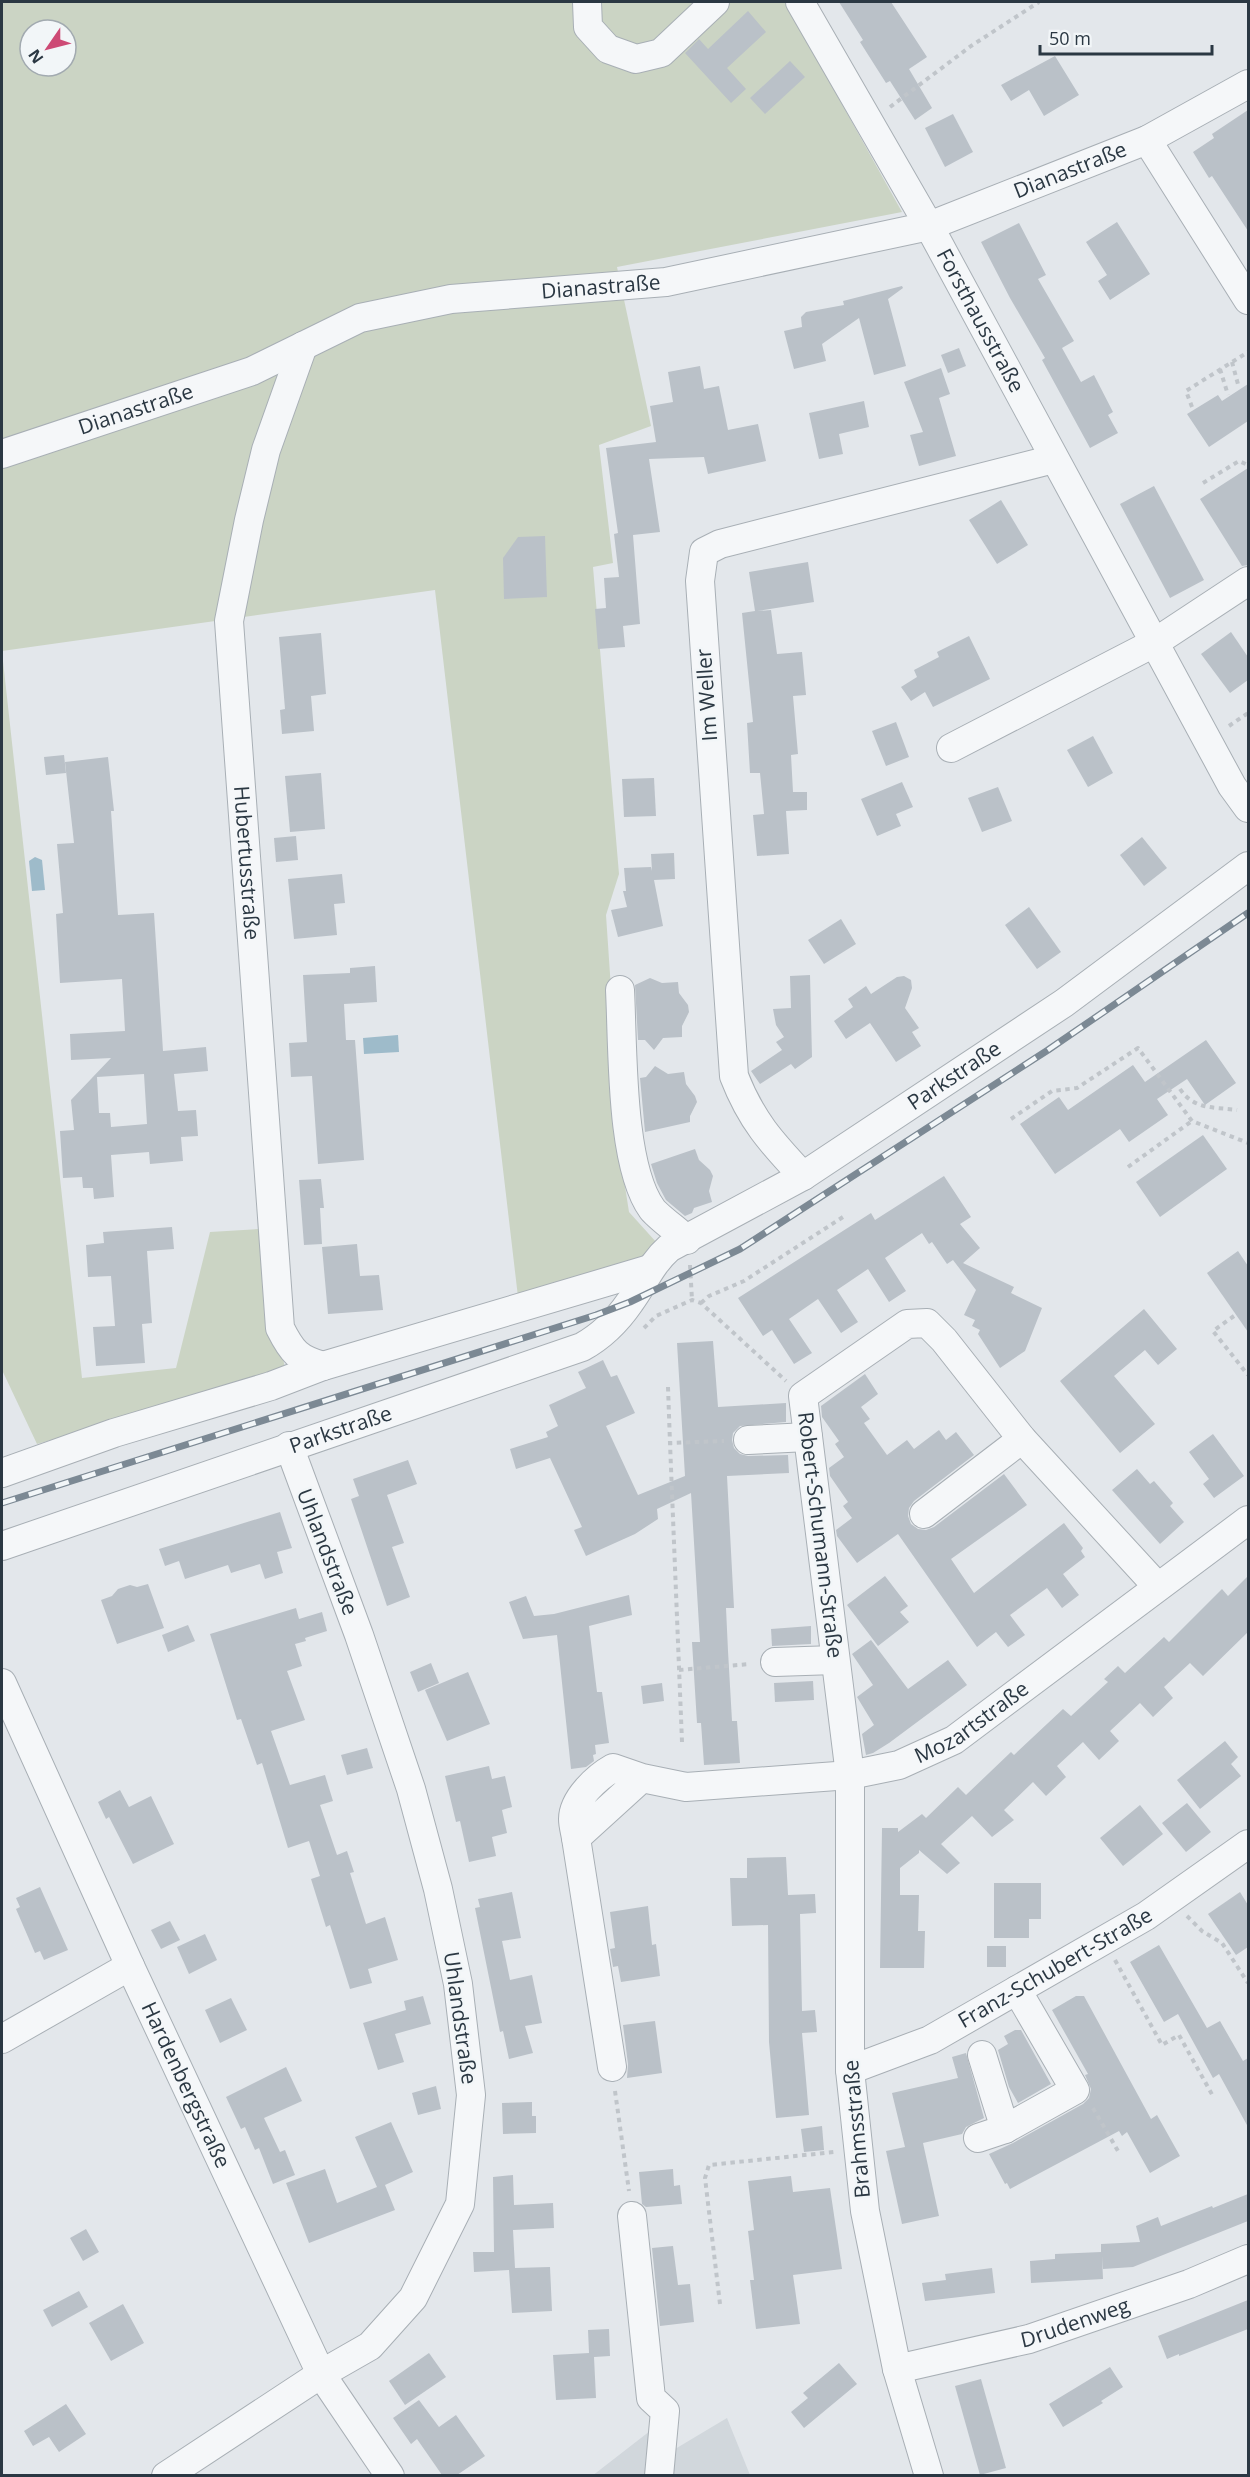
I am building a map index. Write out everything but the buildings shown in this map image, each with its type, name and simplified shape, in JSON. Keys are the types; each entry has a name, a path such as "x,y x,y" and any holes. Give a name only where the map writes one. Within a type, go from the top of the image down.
{"street":[{"path":"587,2 588,27 608,49 636,59 661,53 715,2"},
{"name":"Forsthausstraße","path":"800,2 930,226 1232,786 1248,808"},
{"name":"Dianastraße","path":"2,454 252,371 360,318 451,299 666,282 930,226 1147,140 1248,84"},
{"path":"1147,140 1248,300"},
{"name":"Hubertusstraße","path":"303,346 266,450 249,520 229,621 280,1328 290,1348 305,1361 323,1366"},
{"name":"Im Weller","path":"803,1176 766,1137 745,1104 734,1076 700,581 704,552 720,544 1054,459"},
{"path":"951,748 1154,643 1248,581"},
{"name":"Parkstraße","path":"2,1546 582,1347 605,1332 630,1302 650,1269 669,1248 803,1176 1064,1003 1248,866"},
{"path":"620,990 629,1137 641,1190 653,1211 687,1240"},
{"path":"2,1473 114,1433 271,1386 323,1366 650,1269"},
{"name":"Robert-Schumann-Straße","path":"850,1775 802,1396 907,1324 927,1323 944,1340 1022,1439 1157,1586"},
{"path":"748,1440 808,1437"},
{"path":"924,1514 1022,1439"},
{"name":"Uhlandstraße","path":"166,2475 321,2374 370,2346 413,2298 460,2204 471,2095 458,1984 438,1889 411,1789 359,1635 303,1489 289,1446"},
{"name":"Mozartstraße","path":"612,2067 573,1818 576,1806 604,1773 613,1768 642,1778 686,1786 850,1775 899,1765 954,1740 1248,1520"},
{"path":"775,1662 835,1660"},
{"name":"Hardenbergstraße","path":"2,1683 130,1966 321,2374 390,2475"},
{"name":"Brahmsstraße","path":"850,1775 850,2070 858,2150 865,2211 897,2369 929,2475"},
{"name":"Franz-Schubert-Straße","path":"850,2070 930,2040 1146,1916 1248,1844"},
{"path":"2,2039 130,1966"},
{"path":"978,2138 1005,2129 1075,2090 1017,1990"},
{"path":"982,2055 1005,2129"},
{"path":"632,2216 651,2398 665,2411 659,2475"},
{"name":"Drudenweg","path":"897,2369 1029,2339 1189,2284 1248,2259"}],"path":[{"path":"870,122 971,46 1039,2"},
{"path":"1192,407 1186,391 1248,352"},
{"path":"1232,362 1239,388"},
{"path":"1220,369 1228,394"},
{"path":"1203,483 1239,461 1248,465"},
{"path":"1011,1119 1052,1091 1077,1088 1137,1048 1192,1120 1248,1143"},
{"path":"1180,1089 1192,1102 1209,1109 1238,1110"},
{"path":"1128,1167 1192,1120"},
{"path":"701,1304 709,1296 744,1281 843,1217"},
{"path":"605,1332 632,1333 647,1326 656,1316 692,1300 701,1304 802,1396"},
{"path":"1234,1316 1213,1331 1248,1375"},
{"path":"668,1387 682,1742"},
{"path":"670,1443 748,1440"},
{"path":"679,1670 775,1662"},
{"path":"1172,1897 1202,1931 1226,1948 1248,1983"},
{"path":"1104,1940 1162,2045 1179,2035 1214,2098"},
{"path":"612,2067 632,2216"},
{"path":"1075,2090 1083,2090 1118,2151"},
{"path":"720,2304 705,2178 709,2164 858,2150"}],"shaded area":[{"path":"727,2418 750,2475 592,2476 650,2431 660,2458"}],"green space":[{"path":"2,2 785,2 902,212 617,267 651,426 599,445 613,563 593,567 619,874 606,915 624,1180 629,1212 657,1243 632,1268 518,1297 435,590 2,651"},
{"path":"2,652 82,1378 176,1368 210,1232 259,1229 286,1374 37,1444 2,1370"}],"water":[{"path":"35,857 42,860 45,890 32,891 29,861"},
{"path":"398,1035 399,1052 364,1054 363,1038"}],"railway":[{"path":"2,1503 596,1315 630,1302 740,1249 1048,1050 1248,913"}]}
